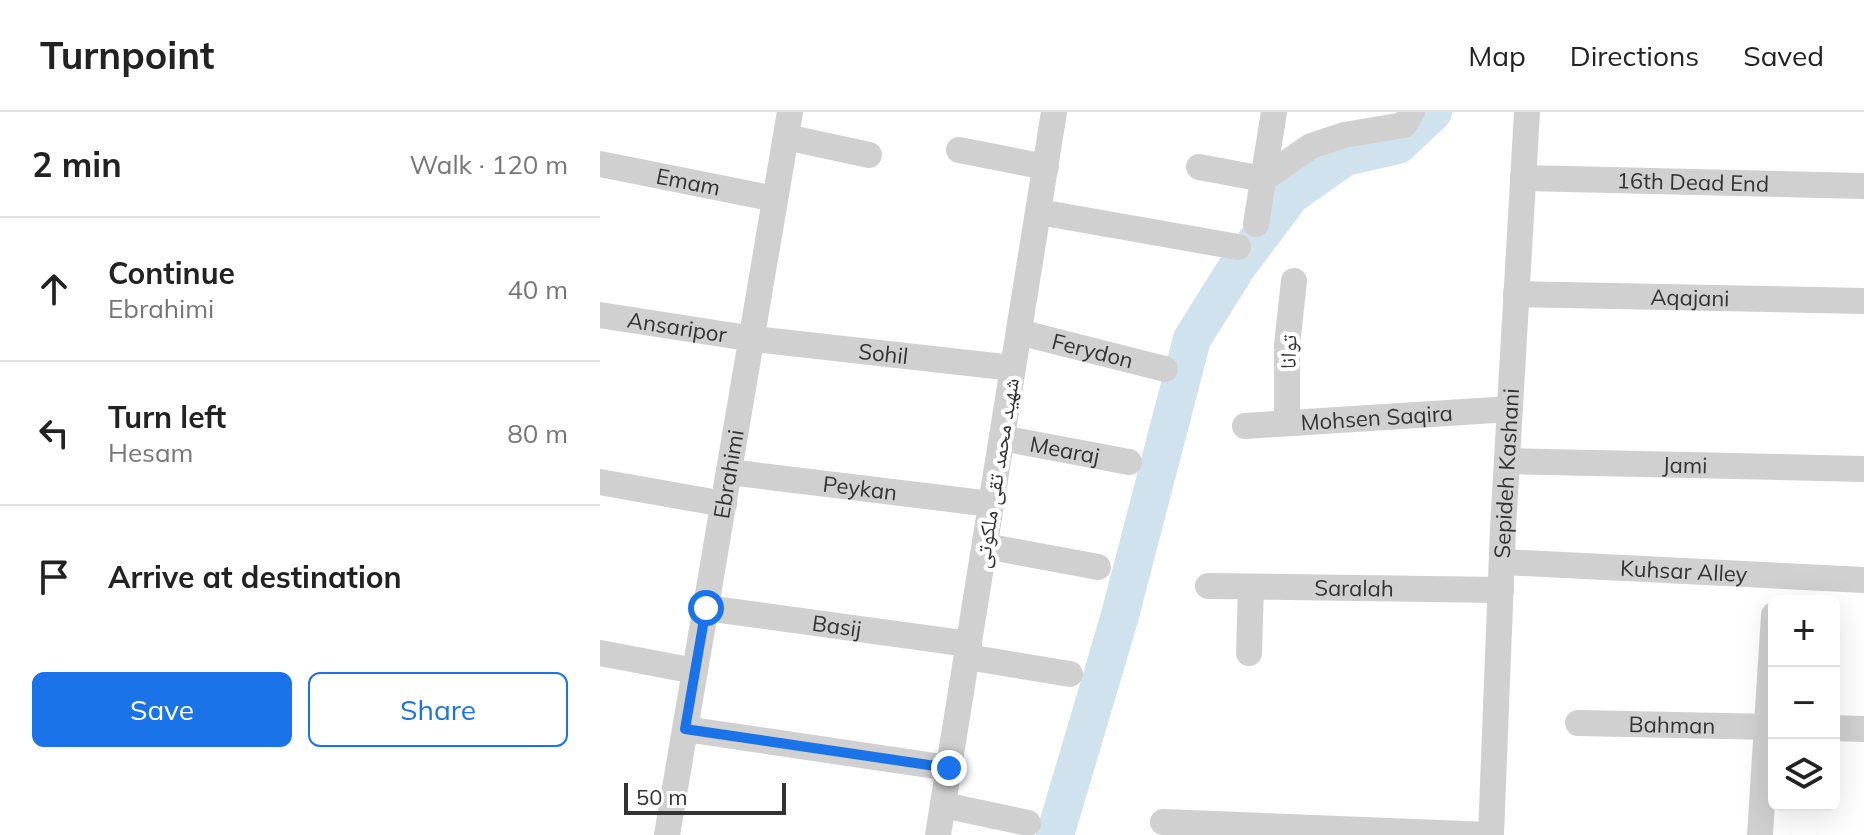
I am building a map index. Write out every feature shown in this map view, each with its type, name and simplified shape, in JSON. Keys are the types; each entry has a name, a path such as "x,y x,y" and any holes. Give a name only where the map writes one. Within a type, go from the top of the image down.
{"street":[{"name":"شهید محمد تقی ملکوتی","path":"938,835 1054,112"},
{"path":"1256,224 1274,112"},
{"path":"1199,167 1263,179 1311,146 1365,121 1404,125 1412,112"},
{"name":"Sepideh Kashani","path":"1491,835 1507,461 1527,112"},
{"path":"788,125 869,155"},
{"name":"Ebrahimi","path":"667,835 754,339 788,125"},
{"path":"959,150 1046,167"},
{"name":"Emam","path":"600,164 775,199"},
{"name":"16th Dead End","path":"1523,178 1864,186"},
{"path":"1039,212 1238,247"},
{"name":"توانا","path":"1287,423 1287,345 1294,281"},
{"name":"Aqajani","path":"1516,294 1864,301"},
{"name":"Ansaripor","path":"600,315 754,339"},
{"name":"Ferydon","path":"1019,332 1165,369"},
{"name":"Sohil","path":"754,339 1013,368"},
{"name":"Mohsen Saqira","path":"1245,426 1510,409"},
{"name":"Mearaj","path":"1002,438 1129,462"},
{"name":"Jami","path":"1507,461 1864,469"},
{"name":"Peykan","path":"729,472 991,504"},
{"path":"600,482 724,504"},
{"path":"985,546 1098,567"},
{"name":"Kuhsar Alley","path":"1502,562 1776,590 1864,580"},
{"name":"Saralah","path":"1208,586 1501,590"},
{"path":"1249,653 1251,587"},
{"name":"Basij","path":"706,608 968,651 1070,674"},
{"path":"600,653 695,671"},
{"name":"Bahman","path":"1578,723 1768,727"},
{"path":"1840,728 1864,729"},
{"path":"685,729 949,768"},
{"path":"1760,835 1769,739"},
{"path":"943,805 1028,823"},
{"path":"1163,822 1491,835"}],"waterway":[{"path":"1055,835 1119,619 1192,339 1237,267 1291,195 1345,157 1398,145 1433,112"}],"route":[{"path":"706,608 685,729 949,768"}]}
